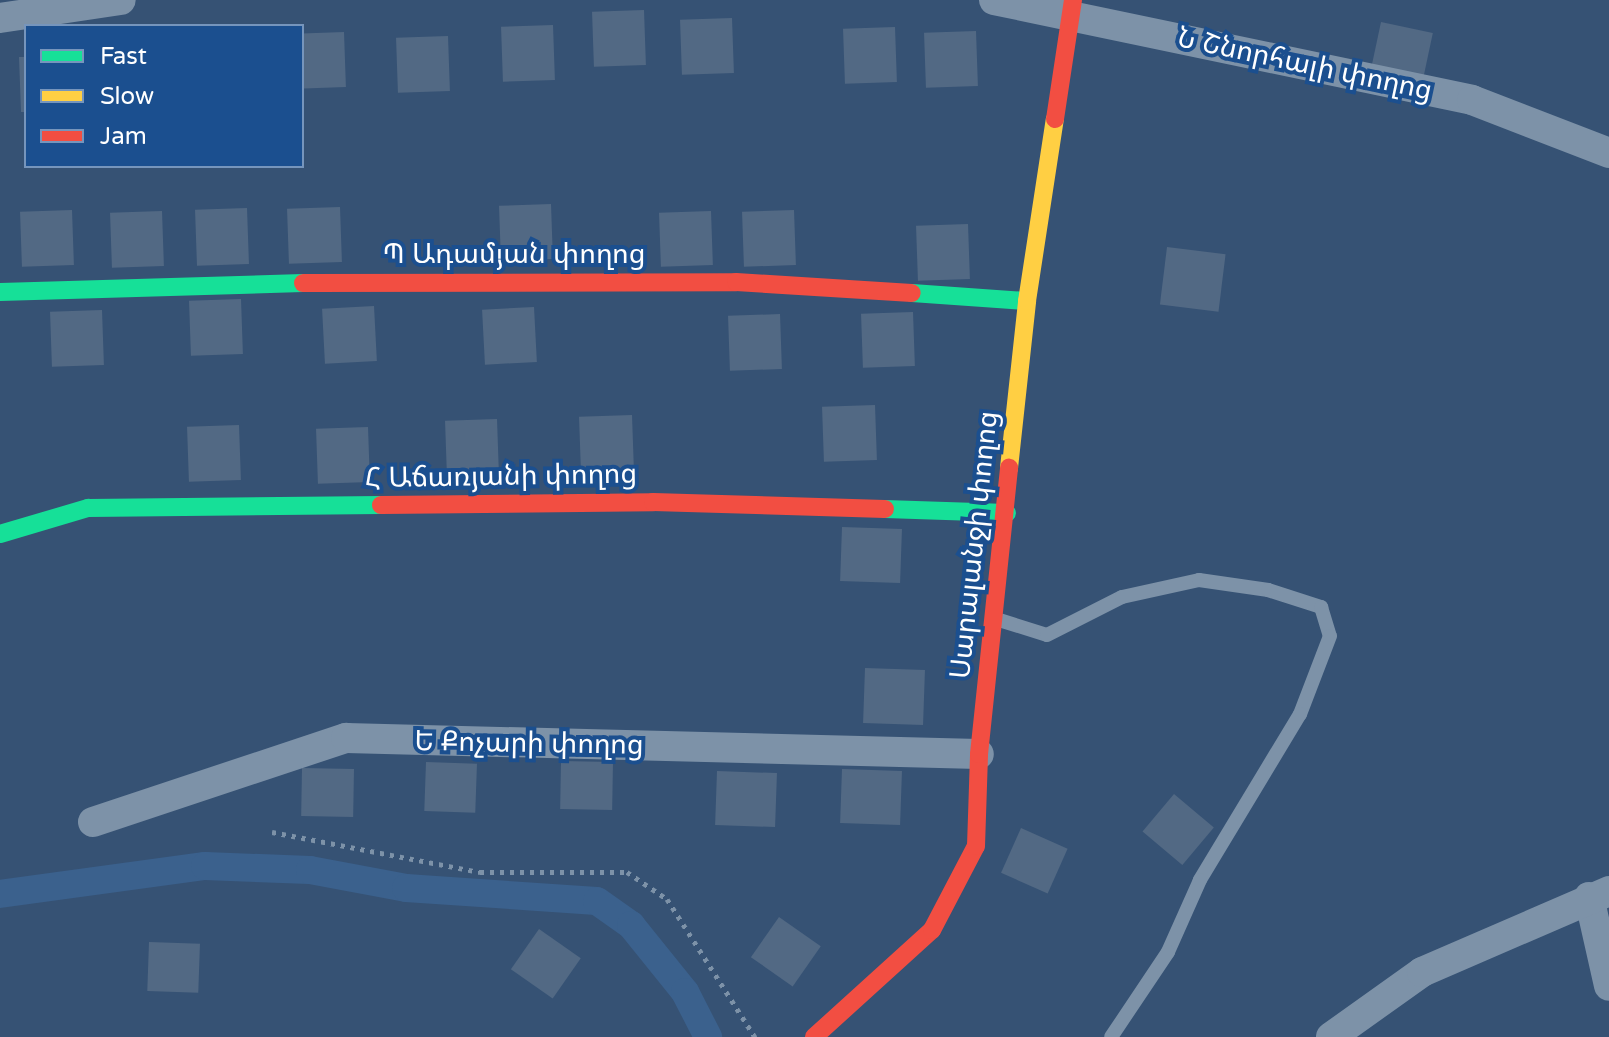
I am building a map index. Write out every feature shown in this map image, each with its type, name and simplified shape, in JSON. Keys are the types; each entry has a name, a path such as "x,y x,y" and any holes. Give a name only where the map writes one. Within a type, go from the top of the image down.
{"street":[{"path":"0,18 121,0"},
{"name":"Ն Շնորհալի փողոց","path":"994,0 1070,6 1472,100 1609,153"},
{"name":"Սարալանջի փողոց","path":"814,1037 932,930 976,846 979,754 1007,513 1027,301 1070,6"},
{"name":"Պ Ադամյան փողոց","path":"0,292 115,285 721,282 1027,301"},
{"name":"Հ Աճառյանի փողոց","path":"0,534 88,508 653,502 1007,513"},
{"name":"Ե Քոչարի փողոց","path":"93,822 346,738 979,754"},
{"path":"1331,1037 1422,972 1599,894 1609,986"}],"lane":[{"path":"995,618 1047,635 1122,597 1199,580 1268,590 1321,607 1330,636 1300,714 1200,880 1168,952 1111,1037"}],"path":[{"path":"272,832 480,872 627,872 667,899 755,1037"}],"building":[{"path":"644,10 646,65 594,67 592,12"},
{"path":"732,18 734,73 682,75 680,20"},
{"path":"1381,22 1433,33 1423,77 1372,66"},
{"path":"553,25 555,80 503,82 501,27"},
{"path":"895,27 897,82 845,84 843,29"},
{"path":"976,31 978,86 926,88 924,33"},
{"path":"344,32 346,87 304,88 304,33"},
{"path":"448,36 450,91 398,93 396,38"},
{"path":"19,57 24,57 24,112 21,112"},
{"path":"551,204 553,259 501,261 499,206"},
{"path":"340,207 342,262 289,264 287,209"},
{"path":"247,208 249,264 197,266 195,210"},
{"path":"72,210 74,265 22,267 20,212"},
{"path":"794,210 796,265 744,267 742,212"},
{"path":"162,211 164,266 112,268 110,213"},
{"path":"711,211 713,265 661,267 659,213"},
{"path":"968,224 970,279 918,281 916,226"},
{"path":"1167,247 1226,254 1218,312 1160,305"},
{"path":"241,299 243,354 191,356 189,301"},
{"path":"374,306 377,361 325,364 322,309"},
{"path":"534,307 537,362 485,365 482,310"},
{"path":"102,310 104,365 52,367 50,312"},
{"path":"913,312 915,366 863,368 861,314"},
{"path":"780,314 782,369 730,371 728,316"},
{"path":"875,405 877,460 824,462 822,407"},
{"path":"632,415 634,471 581,473 579,417"},
{"path":"497,419 499,474 447,476 445,421"},
{"path":"239,425 241,480 189,482 187,427"},
{"path":"368,427 370,482 318,484 316,429"},
{"path":"842,527 902,529 900,583 840,581"},
{"path":"865,668 925,670 923,725 863,723"},
{"path":"561,761 613,762 612,810 560,809"},
{"path":"426,762 477,764 475,813 424,811"},
{"path":"302,768 354,769 353,817 301,816"},
{"path":"842,769 902,771 900,825 840,823"},
{"path":"717,771 777,773 775,827 715,825"},
{"path":"1174,794 1214,827 1182,865 1143,832"},
{"path":"1021,828 1068,849 1048,894 1001,873"},
{"path":"779,917 821,946 793,986 751,957"},
{"path":"539,929 581,958 553,998 511,969"},
{"path":"149,942 200,944 198,993 147,991"}],"waterway":[{"path":"0,894 205,866 310,870 406,888 597,901 631,925 685,992 708,1037"}],"traffic: fast":[{"path":"0,292 303,283"},
{"path":"912,293 1027,301"},
{"path":"0,534 88,508 381,505"},
{"path":"885,509 1007,513"}],"traffic: slow":[{"path":"1009,468 1027,301 1055,119"}],"traffic: jam":[{"path":"1055,119 1073,0"},
{"path":"303,283 736,282 912,293"},
{"path":"814,1037 932,930 976,846 979,754 1009,468"},
{"path":"381,505 653,502 885,509"}]}
